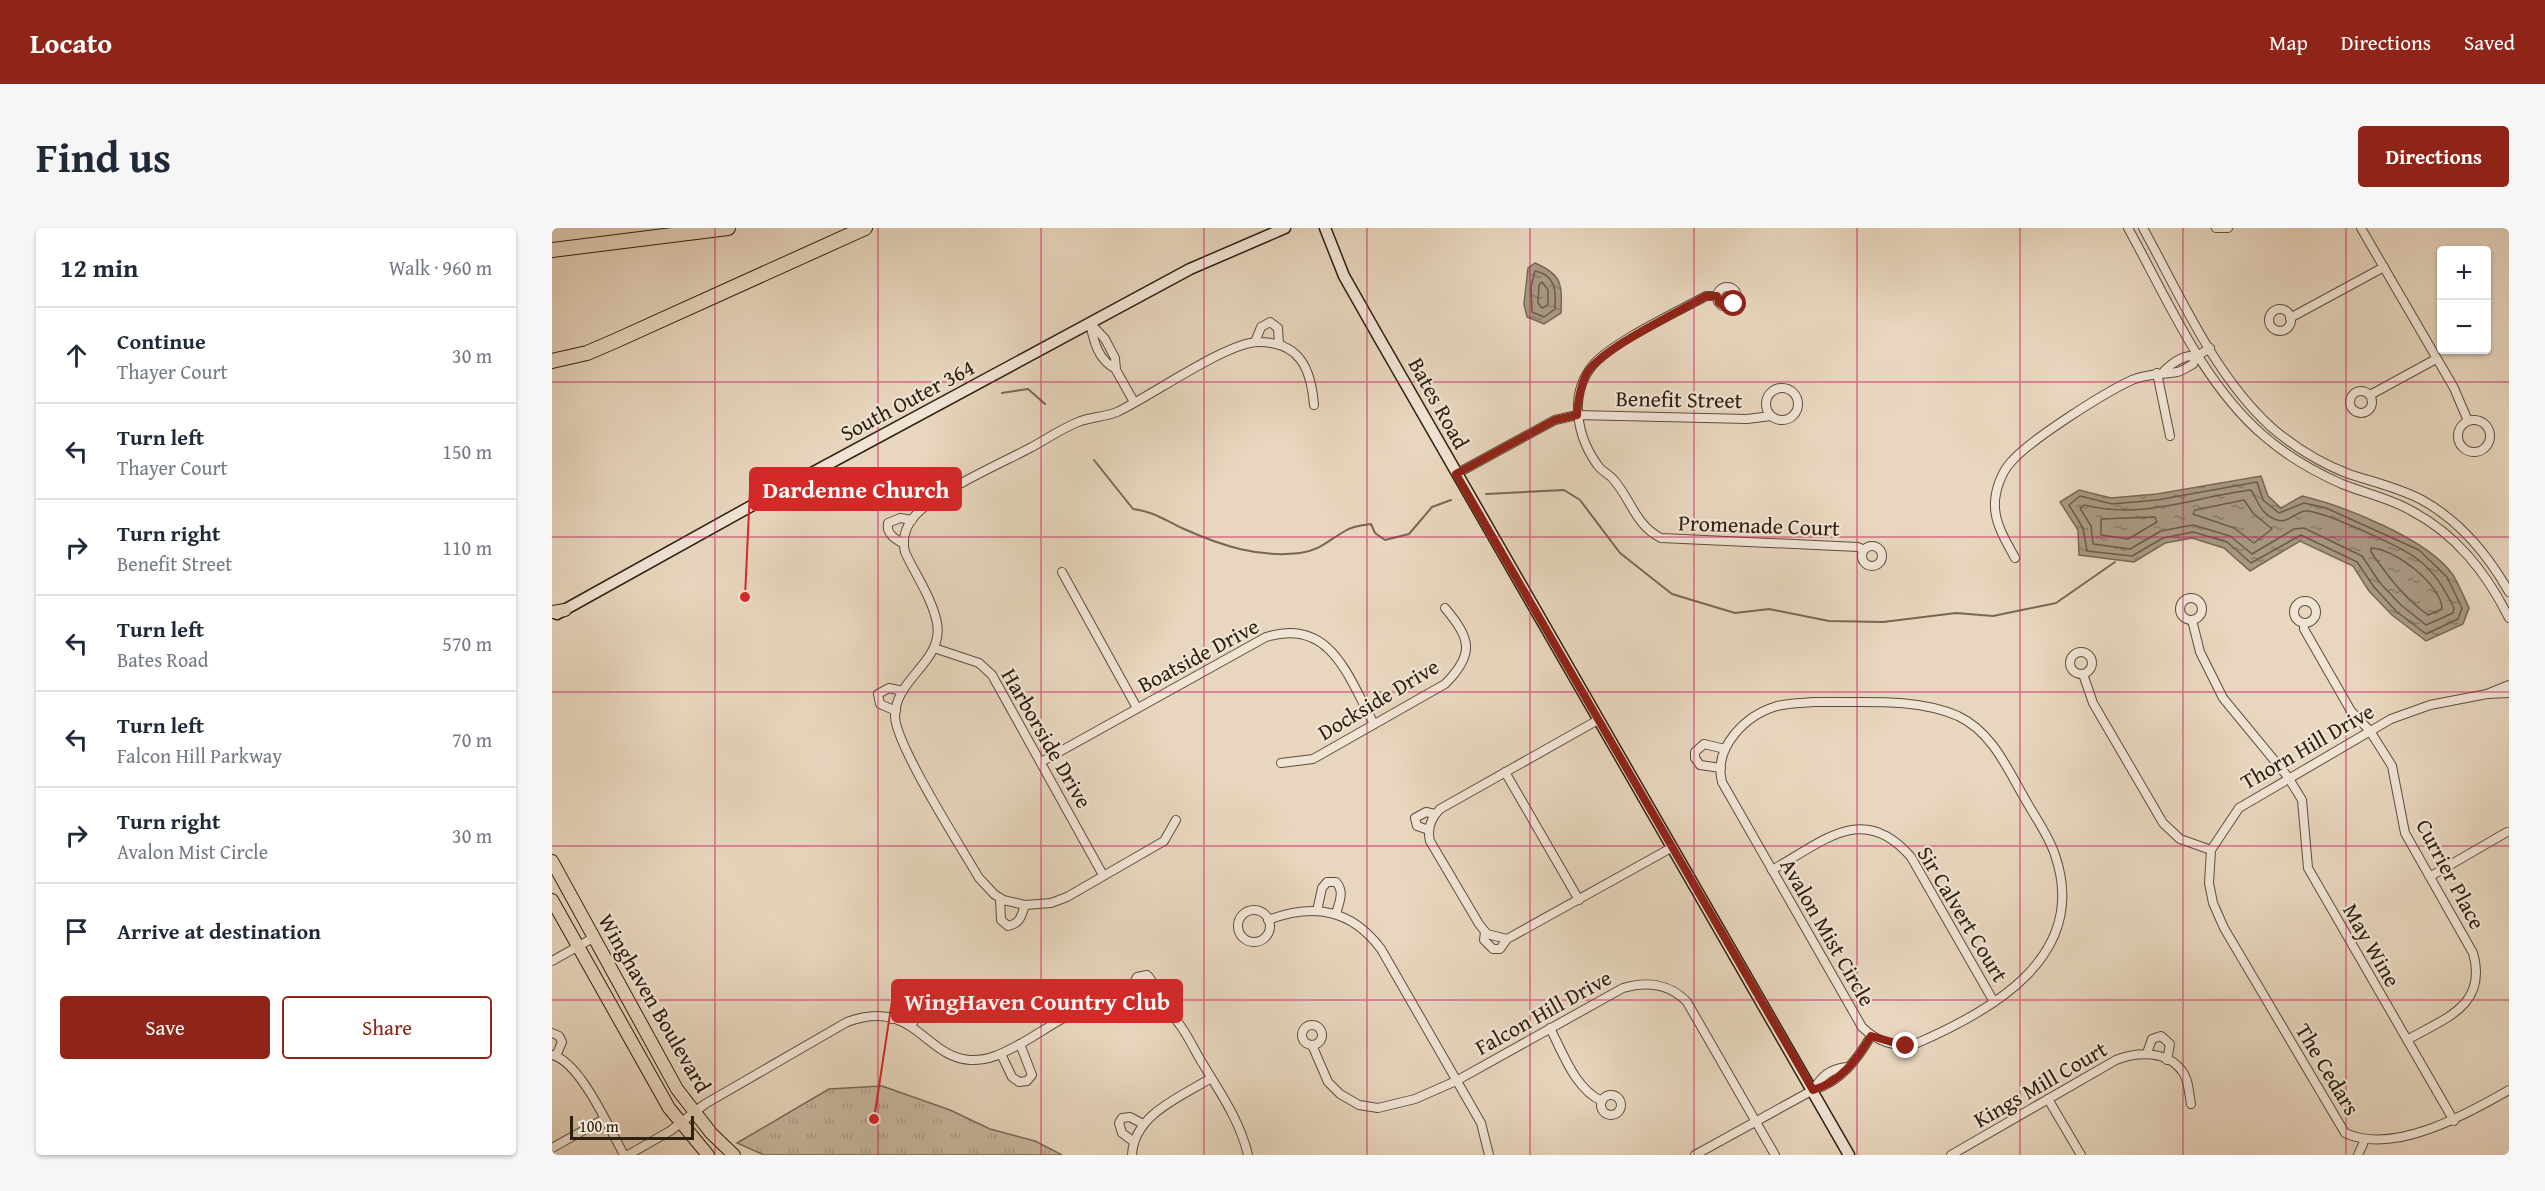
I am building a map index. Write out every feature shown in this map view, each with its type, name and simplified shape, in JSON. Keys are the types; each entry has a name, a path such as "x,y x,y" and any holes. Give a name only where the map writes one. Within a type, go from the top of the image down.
{"highway":[{"path":"552,250 728,228"},
{"path":"552,361 587,353 865,228"}],"main road":[{"name":"Winghaven Boulevard","path":"552,861 677,1089 694,1113 734,1155"},
{"name":"Winghaven Boulevard","path":"552,900 653,1083 680,1124 708,1155"}],"street":[{"name":"South Outer 364","path":"552,618 558,611 1190,269 1285,228"},
{"name":"Bates Road","path":"1325,228 1344,276 1849,1155"},
{"path":"2128,228 2198,356 2235,406 2264,436 2295,459 2341,483 2409,509 2446,533 2482,571 2509,618"},
{"path":"2143,228 2210,348 2244,399 2272,427 2301,449 2346,472 2406,492 2446,515 2492,563 2509,592"},
{"path":"2216,228 2228,228"},
{"path":"2361,228 2463,404 2468,421"},
{"path":"2290,318 2384,267"},
{"path":"1577,415 1578,398 1587,374 1602,357 1706,296 1717,296"},
{"path":"1255,342 1261,327 1270,322 1278,328 1279,345"},
{"path":"1090,323 1105,339 1115,358 1116,369 1134,402"},
{"path":"1176,820 1164,841 1051,903 1024,905 1000,898 979,878 907,752 895,718 903,691 925,663 938,636 934,615 904,544 906,529 912,520 946,493 1078,422 1117,412 1241,345 1255,342 1279,345 1288,349 1304,363 1313,387 1314,405"},
{"path":"2015,558 2001,531 1994,505 1998,484 2009,464 2046,434 2133,379 2160,372 2188,355 2198,356 2210,348"},
{"path":"2370,395 2436,359"},
{"path":"2160,372 2170,436"},
{"name":"Benefit Street","path":"1456,474 1555,420 1577,415 1748,419 1771,416 1781,420 1795,414 1798,404 1791,391 1781,388 1768,396 1766,406 1771,416"},
{"name":"Promenade Court","path":"1577,415 1582,434 1597,463 1613,478 1636,517 1650,532 1661,538 1674,541 1858,547 1864,550"},
{"path":"2479,420 2487,427 2490,437 2482,450 2467,450 2460,443 2460,428 2468,421 2479,420"},
{"path":"904,544 890,535 887,529 888,523 900,518 912,520"},
{"path":"1062,572 1137,708"},
{"name":"Dockside Drive","path":"1281,763 1313,759 1436,690 1456,673 1463,660 1465,632 1445,608"},
{"name":"May Wine","path":"2192,620 2200,652 2223,698 2288,777 2302,800 2308,868 2454,1122"},
{"name":"Currier Place","path":"2304,623 2304,629 2334,685 2350,711 2370,730 2392,766 2405,833 2473,953 2477,981 2472,996 2460,1009 2407,1040"},
{"name":"Boatside Drive","path":"1041,762 1266,637 1296,631 1321,641 1332,652 1374,724"},
{"name":"Harborside Drive","path":"934,648 979,663 992,675 1103,875"},
{"path":"2083,674 2094,703 2171,834 2211,850"},
{"name":"Thorn Hill Drive","path":"2211,850 2239,808 2370,730 2411,711 2487,693 2509,685"},
{"path":"896,711 880,704 878,694 889,688 903,691"},
{"name":"Thorn Hill Drive","path":"2487,693 2509,693"},
{"name":"Avalon Mist Circle","path":"1814,702 1930,707 1957,716 1981,731 1999,753 2051,846 2059,868 2062,885 2059,920 2043,958 2024,981 1994,1002 1915,1044 1895,1044 1871,1036 1855,1017 1725,788 1721,768 1725,749 1738,730 1768,709 1786,704 1814,702"},
{"path":"1508,939 1494,937 1485,932 1430,841 1429,830 1435,814 1598,720"},
{"path":"1721,768 1700,765 1695,758 1695,752 1704,744 1725,749"},
{"path":"1505,772 1579,900"},
{"path":"1429,830 1421,829 1415,819 1426,812 1435,814"},
{"name":"Sir Calvert Court","path":"1772,870 1844,830 1863,827 1883,832 1898,842 1911,857 1994,1002"},
{"path":"2431,876 2507,832"},
{"path":"1485,932 1484,940 1493,949 1500,949 1508,939 1671,848"},
{"name":"The Cedars","path":"2211,850 2209,883 2213,903 2224,928 2345,1133 2363,1144 2380,1150"},
{"path":"1317,911 1322,888 1328,882 1336,882 1341,888 1341,895 1336,914"},
{"path":"1000,898 1001,920 1008,926 1017,924 1021,919 1024,905"},
{"path":"1268,920 1298,910 1317,911 1336,914 1364,929 1381,949 1481,1123 1489,1155"},
{"path":"1249,911 1260,911 1268,920 1268,933 1260,940 1250,942 1239,932 1241,917 1249,911"},
{"path":"552,961 593,938"},
{"path":"1128,994 1137,977 1147,975 1152,979 1154,987 1151,999"},
{"name":"Falcon Hill Drive","path":"1312,1045 1328,1082 1348,1101 1359,1106 1378,1108 1415,1099 1456,1081 1623,988 1636,984 1650,984 1674,991 1695,1013 1775,1155"},
{"path":"892,1019 902,992 909,986 917,989 922,996 922,1004 912,1026"},
{"path":"552,1033 559,1036 562,1042 554,1055 567,1062 579,1078 626,1155 680,1124 715,1098 861,1016 892,1019 912,1026 954,1057 985,1060 1001,1054 1104,998 1128,994 1151,999 1167,1010 1184,1031 1240,1125 1248,1155"},
{"path":"1550,1028 1569,1066 1587,1091 1602,1101"},
{"path":"1695,1155 1840,1077 1846,1067 1860,1056 1871,1036"},
{"path":"2167,1060 2170,1044 2167,1039 2161,1036 2152,1039 2147,1053 2167,1060 2182,1070 2191,1104"},
{"path":"1001,1054 1012,1077 1019,1082 1027,1081 1032,1075 1031,1066 1020,1044"},
{"name":"Kings Mill Court","path":"1951,1155 2116,1060 2132,1054 2147,1053"},
{"path":"1132,1155 1134,1142 1144,1120 1211,1078"},
{"path":"2424,1140 2509,1090"},
{"path":"2048,1099 2081,1155"},
{"path":"1134,1142 1122,1133 1119,1123 1122,1118 1130,1117 1143,1124"},
{"path":"552,1148 604,1119"},
{"path":"2358,1155 2363,1144"}],"green space":[{"path":"882,1086 950,1110 990,1129 1035,1141 1062,1155 764,1155 737,1143 829,1089"}],"water":[{"path":"1535,263 1551,272 1561,288 1561,313 1544,324 1527,317 1524,304 1528,268"},
{"path":"2261,476 2268,496 2281,508 2302,496 2320,501 2384,526 2425,549 2453,575 2469,608 2463,624 2426,641 2392,615 2369,591 2353,566 2300,541 2250,571 2224,548 2192,538 2165,543 2134,562 2079,555 2078,530 2060,502 2079,490 2111,498 2157,494"}],"waterway":[{"path":"1002,393 1028,389 1045,404"},
{"path":"1094,460 1133,509 1153,514 1198,535 1227,545 1270,554 1307,552 1318,548 1348,529 1371,524 1375,533 1385,540 1409,534 1432,507 1451,500"},
{"path":"1486,494 1564,490 1580,500 1620,553 1672,594 1735,613 1769,609 1829,621 1883,622 1956,613 1993,616 2056,603 2115,562"}],"place":[{"name":"Dardenne Church","path":"745,597"},
{"name":"WingHaven Country Club","path":"874,1119"}],"route":[{"path":"1734,304 1728,307 1721,306 1717,296 1706,296 1611,351 1602,357 1587,374 1578,398 1577,415 1555,420 1528,433 1456,474 1507,558 1671,848 1813,1090 1828,1085 1840,1077 1846,1067 1860,1056 1871,1036 1906,1046"}]}
